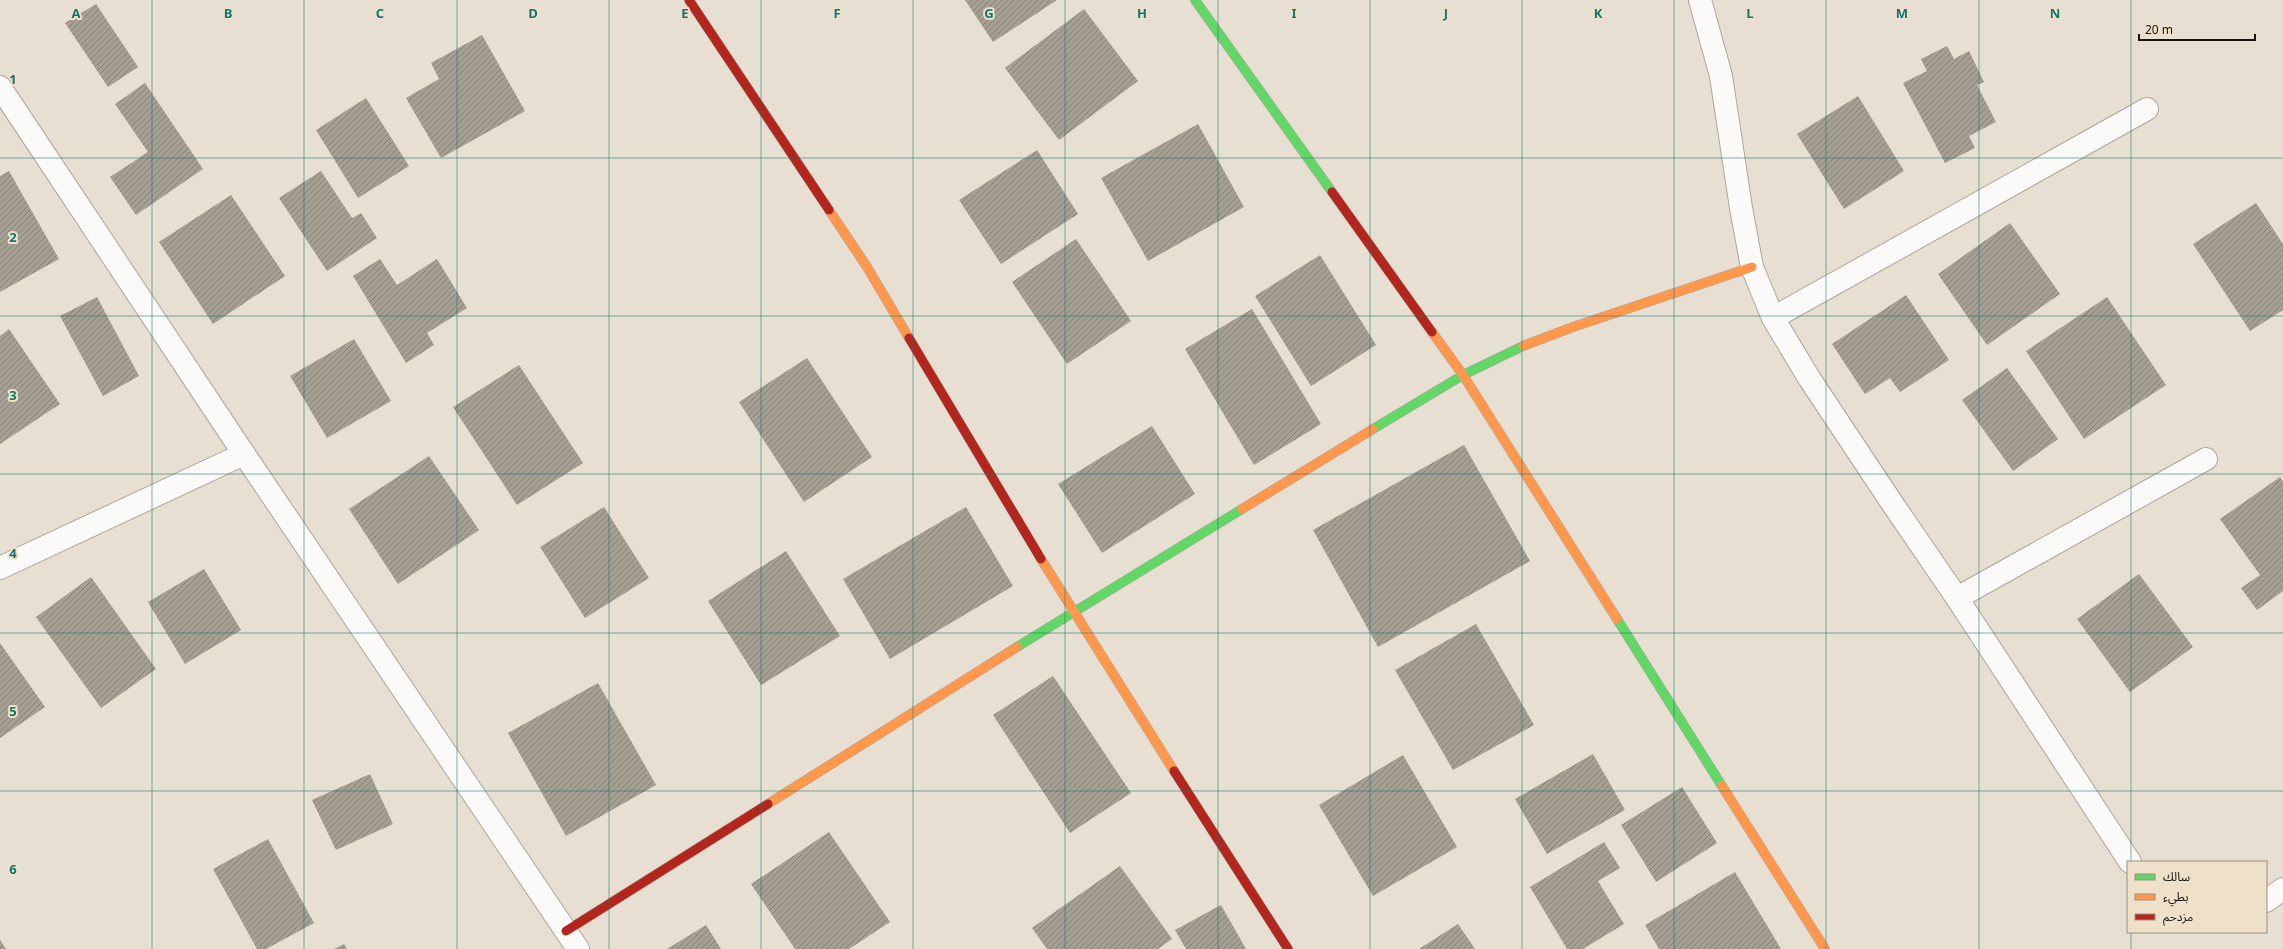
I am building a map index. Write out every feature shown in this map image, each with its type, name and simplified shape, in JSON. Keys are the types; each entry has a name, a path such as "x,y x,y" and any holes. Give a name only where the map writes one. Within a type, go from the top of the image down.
{"street":[{"path":"689,0 866,267 1073,612 1288,949"},
{"path":"1195,0 1463,374 1825,949"},
{"path":"1700,0 1721,76 1741,208 1752,267 1773,318 1809,378 1957,598 2129,861"},
{"path":"0,87 244,454 578,949"},
{"path":"1773,318 2147,110"},
{"path":"566,931 1073,612 1463,374 1521,347 1572,327 1752,267"},
{"path":"0,568 244,454"},
{"path":"1957,598 2206,459"},
{"path":"2267,900 2283,889"}],"building":[{"path":"965,0 1057,0 993,42"},
{"path":"96,4 138,67 108,87 65,23"},
{"path":"1084,9 1138,81 1059,140 1005,68"},
{"path":"482,35 525,111 441,158 406,98 439,79 431,63"},
{"path":"1947,46 1954,59 1969,51 1984,82 1977,85 1996,122 1969,136 1975,148 1945,163 1903,83 1927,71 1921,59"},
{"path":"145,83 203,169 136,215 110,177 148,152 115,104"},
{"path":"1858,96 1904,171 1844,209 1797,134"},
{"path":"366,98 409,166 358,198 316,130"},
{"path":"1198,124 1244,207 1148,261 1101,178"},
{"path":"1037,150 1078,214 1001,264 959,200"},
{"path":"9,171 59,259 0,292 0,176"},
{"path":"321,171 352,218 361,213 377,238 327,271 279,198"},
{"path":"231,195 285,276 213,324 159,242"},
{"path":"2256,203 2283,244 2283,310 2250,331 2193,244"},
{"path":"2010,223 2060,294 1987,345 1938,274"},
{"path":"1076,239 1131,321 1067,364 1012,282"},
{"path":"1320,255 1376,345 1311,386 1255,296"},
{"path":"380,259 397,285 437,259 467,308 427,333 434,345 406,363 353,276"},
{"path":"1906,295 1949,360 1900,392 1890,378 1865,394 1832,344"},
{"path":"97,297 139,376 103,396 60,316"},
{"path":"2107,297 2166,385 2084,439 2026,351"},
{"path":"1252,309 1321,424 1254,465 1185,349"},
{"path":"9,329 60,404 0,444 0,336"},
{"path":"354,339 391,401 327,438 290,376"},
{"path":"807,358 872,457 804,502 739,402"},
{"path":"519,365 583,463 517,505 453,407"},
{"path":"2007,368 2058,439 2013,471 1962,400"},
{"path":"1152,426 1195,494 1102,553 1058,484"},
{"path":"1464,445 1530,561 1378,647 1313,530"},
{"path":"429,456 479,530 398,584 349,509"},
{"path":"2280,477 2283,482 2283,591 2257,610 2241,588 2260,575 2220,519"},
{"path":"604,507 649,578 585,618 540,547"},
{"path":"966,507 1013,586 890,659 843,579"},
{"path":"786,551 840,636 761,685 708,601"},
{"path":"204,569 241,630 185,664 148,602"},
{"path":"2139,574 2193,647 2130,692 2077,619"},
{"path":"91,577 156,669 101,708 36,617"},
{"path":"1476,624 1534,725 1453,770 1395,670"},
{"path":"0,643 45,707 0,738"},
{"path":"1053,676 1131,793 1070,833 993,715"},
{"path":"598,683 656,785 566,836 508,733"},
{"path":"1593,754 1625,810 1547,854 1515,799"},
{"path":"1403,755 1457,847 1373,896 1319,805"},
{"path":"370,774 393,824 336,850 312,800"},
{"path":"1682,787 1717,843 1656,882 1621,825"},
{"path":"829,832 890,922 849,949 795,949 751,884"},
{"path":"268,839 314,923 266,949 257,949 213,869"},
{"path":"1604,842 1620,868 1598,881 1624,924 1583,949 1567,949 1530,887"},
{"path":"1120,866 1172,939 1158,949 1047,949 1032,928"},
{"path":"1735,872 1781,949 1659,949 1645,925"},
{"path":"1221,905 1246,949 1186,949 1175,930"},
{"path":"1458,924 1475,949 1419,949"},
{"path":"706,925 721,949 667,949"},
{"path":"0,940 6,949 0,949"},
{"path":"344,944 347,949 334,949"}],"traffic: fast":[{"path":"1195,0 1332,192"},
{"path":"1373,429 1463,375 1523,346"},
{"path":"1017,647 1242,509"},
{"path":"1617,619 1722,786"}],"traffic: slow":[{"path":"829,210 867,267 909,338"},
{"path":"1523,346 1573,327 1752,267"},
{"path":"1432,332 1463,375 1617,619"},
{"path":"1242,509 1373,429"},
{"path":"1041,559 1174,771"},
{"path":"768,804 1017,647"},
{"path":"1722,786 1825,949"}],"traffic: jam":[{"path":"689,0 829,210"},
{"path":"1332,192 1432,332"},
{"path":"909,338 1041,559"},
{"path":"1174,771 1288,949"},
{"path":"566,931 768,804"}]}
